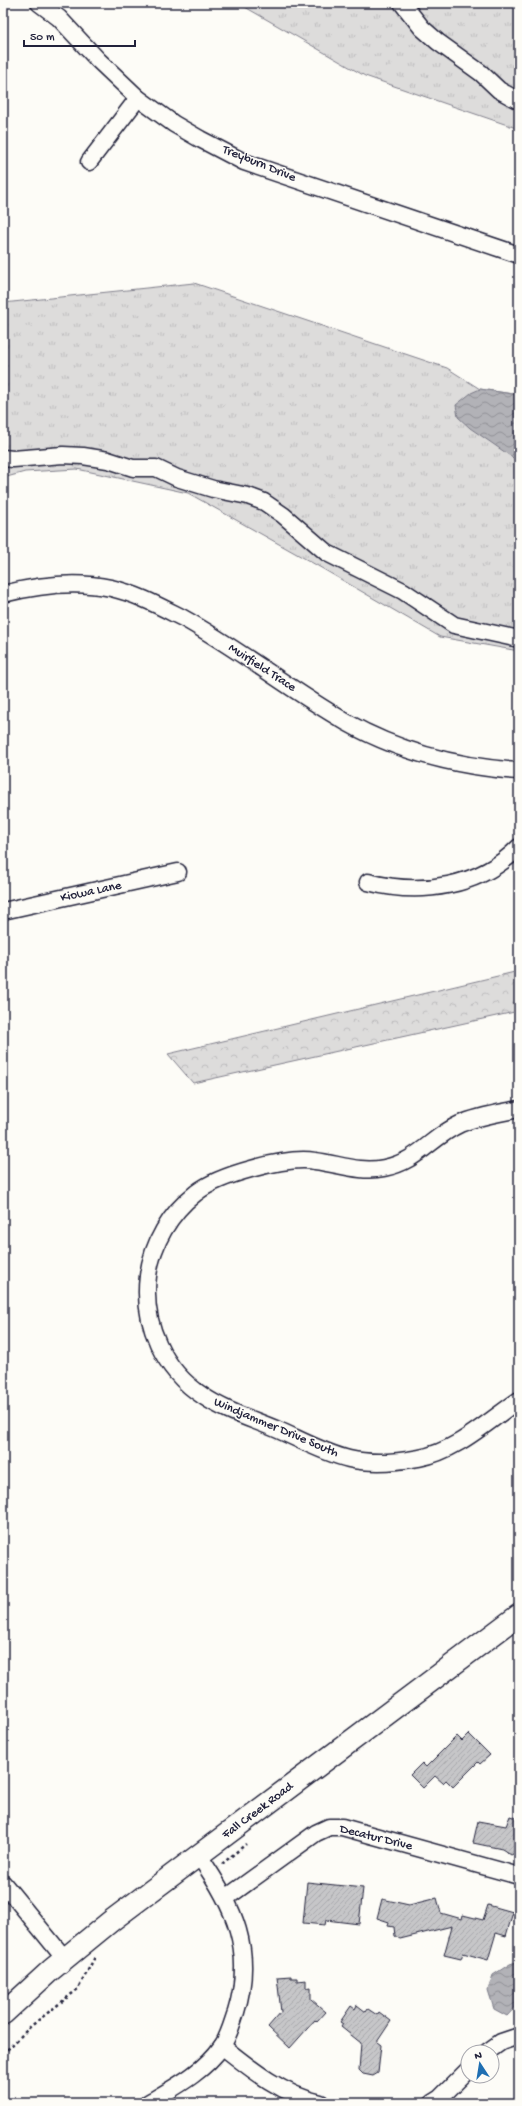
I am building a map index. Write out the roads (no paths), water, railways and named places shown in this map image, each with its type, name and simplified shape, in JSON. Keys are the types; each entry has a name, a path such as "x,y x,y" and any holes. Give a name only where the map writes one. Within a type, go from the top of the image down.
{"main road":[{"name":"Fall Creek Road","path":"3,2014 33,1986 111,1921 519,1615"}],"street":[{"name":"Treyburn Drive","path":"39,3 59,18 98,60 138,98 180,128 244,162 519,255"},
{"path":"402,3 422,28 438,42 481,73 499,90 519,100"},
{"path":"89,162 138,98"},
{"path":"3,458 13,459 63,455 83,456 108,460 133,468 156,468 177,478 213,489 248,496 264,502 283,515 327,553 403,591 454,625 519,639"},
{"name":"Muirfield Trace","path":"3,594 30,587 62,584 104,587 133,594 152,602 208,632 346,722 376,737 451,763 519,771"},
{"path":"368,882 391,888 416,890 448,884 482,875 505,862 519,847"},
{"name":"Kiowa Lane","path":"3,911 178,872"},
{"name":"Windjammer Drive South","path":"519,1109 478,1118 459,1125 443,1134 421,1153 402,1164 381,1169 362,1170 314,1160 289,1161 241,1172 217,1180 196,1192 176,1212 158,1239 150,1265 146,1293 150,1321 158,1344 174,1369 188,1385 204,1397 221,1406 325,1451 349,1459 400,1461 422,1457 441,1451 460,1441 519,1400"},
{"name":"Decatur Drive","path":"226,1898 316,1833 329,1828 342,1827 519,1876"},
{"path":"148,2103 185,2082 200,2070 222,2046 241,1995 244,1974 241,1943 237,1925 226,1898 199,1856"},
{"path":"3,1883 65,1959"},
{"path":"498,2044 519,2036"},
{"path":"222,2046 272,2083 292,2094 321,2103"},
{"path":"432,2103 440,2098 460,2078"}],"water":[{"path":"480,389 519,395 519,462 470,428 458,417 456,405 471,393"},
{"path":"519,1961 519,2003 507,2016 494,2009 488,1990 493,1975 510,1964"}]}
